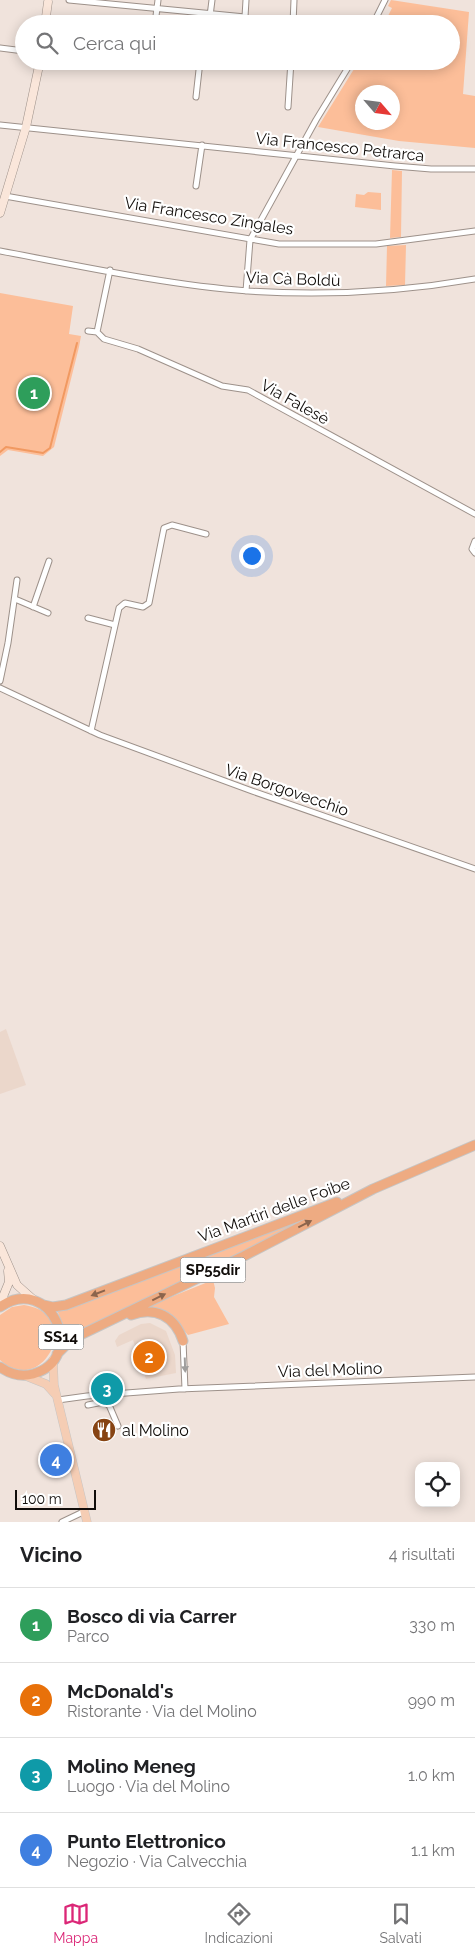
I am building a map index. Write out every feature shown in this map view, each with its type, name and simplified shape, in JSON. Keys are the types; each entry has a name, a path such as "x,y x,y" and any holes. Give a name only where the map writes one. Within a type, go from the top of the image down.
{"highway":[{"name":"Via Martiri delle Foibe","path":"55,1357 72,1339 244,1256 373,1190 475,1145"},
{"name":"Via Martiri delle Foibe","path":"44,1305 53,1307 66,1304 373,1190"},
{"name":"SS14","path":"0,1306 15,1300 35,1301 44,1305 53,1314 60,1327 61,1342 55,1357 40,1371 24,1375"},
{"path":"109,1321 139,1312 154,1311 172,1321 183,1341"},
{"path":"2,1369 24,1375"}],"main road":[{"name":"SS14","path":"55,1357 52,1372 86,1522"},
{"path":"24,1375 46,1384 58,1399"}],"street":[{"path":"69,0 221,15"},
{"path":"156,15 158,0"},
{"path":"210,14 212,0"},
{"path":"244,15 246,0"},
{"path":"293,15 294,0"},
{"path":"378,15 385,0"},
{"path":"47,15 49,1"},
{"path":"0,48 15,50"},
{"path":"0,213 2,196 26,127 38,70"},
{"path":"196,97 199,70"},
{"path":"288,107 290,70"},
{"path":"246,291 250,240 296,156 347,70"},
{"name":"Via Francesco Petrarca","path":"0,124 431,169 475,169"},
{"path":"196,186 202,145"},
{"name":"Via Francesco Zingales","path":"2,196 279,244 357,245 404,242 475,231"},
{"path":"0,251 110,270 97,332"},
{"name":"Via Cà Boldù","path":"110,270 246,291 323,294 377,292 475,279"},
{"name":"Via Falesè","path":"88,331 97,332 104,339 138,349 222,386 248,390 475,514"},
{"path":"91,731 119,608 122,604 143,607 149,603 164,528 172,525 206,534"},
{"path":"475,541 472,549 475,553"},
{"path":"33,607 49,561"},
{"path":"0,681 17,580"},
{"path":"15,599 48,613"},
{"path":"88,618 115,625"},
{"name":"Via Borgovecchio","path":"0,688 91,731 184,767 475,868"},
{"path":"0,1246 19,1289 35,1301"},
{"path":"0,1306 9,1282 7,1264"},
{"path":"183,1341 185,1389"},
{"name":"Via del Molino","path":"58,1399 102,1394 185,1389 475,1376"},
{"path":"102,1394 102,1402"},
{"path":"88,1405 102,1402 109,1405 118,1426"},
{"path":"62,1522 83,1512"}],"shaded area":[{"path":"391,0 469,12 463,94 475,96 475,148 399,141 318,127 353,70 460,70 460,15 388,15 392,8 388,6"},
{"path":"392,170 402,171 401,237 390,238"},
{"path":"368,192 381,193 381,210 355,207 356,194 364,195"},
{"path":"406,245 405,285 386,286 387,246"},
{"path":"0,293 73,306 69,334 81,336 54,447 43,456 8,450 0,456"},
{"path":"6,1029 26,1085 0,1094 0,1032"},
{"path":"296,1222 296,1226 65,1338 65,1330 57,1310"},
{"path":"213,1280 215,1288 214,1297 229,1324 188,1335 170,1317 146,1307"},
{"path":"24,1305 42,1312 52,1323 55,1337 51,1350 42,1362 30,1369 16,1369 0,1360 0,1315 12,1307"},
{"path":"150,1323 166,1331 175,1355 176,1373 146,1379 133,1340 117,1347 115,1341 119,1335 141,1324"}],"waterway":[{"path":"0,452 6,447 43,453 50,448 77,343"}],"place":[{"name":"Bosco di via Carrer","path":"34,393"},
{"name":"McDonald's","path":"149,1357"},
{"name":"Molino Meneg","path":"107,1389"},
{"name":"al Molino","path":"104,1430"},
{"name":"Punto Elettronico","path":"56,1460"}]}
